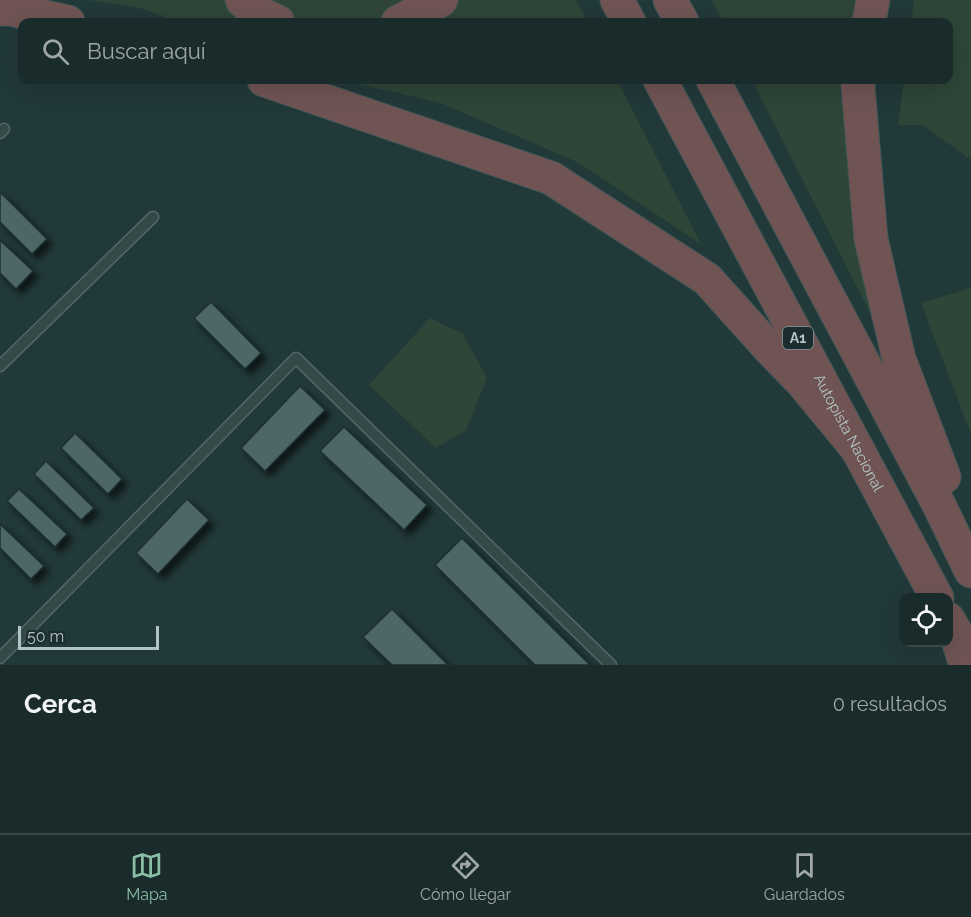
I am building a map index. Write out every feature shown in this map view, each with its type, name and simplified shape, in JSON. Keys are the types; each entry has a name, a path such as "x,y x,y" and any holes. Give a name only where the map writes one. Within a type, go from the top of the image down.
{"highway":[{"path":"242,0 253,10 270,18"},
{"path":"406,18 441,0"},
{"path":"617,0 627,18"},
{"path":"670,0 680,18"},
{"path":"870,18 873,0"},
{"path":"0,9 50,18"},
{"path":"276,84 551,178 707,279 802,382 858,450"},
{"name":"Autopista Nacional","path":"662,84 935,593"},
{"path":"714,84 939,505 971,571"},
{"path":"858,84 871,240 899,358 971,549"},
{"path":"953,628 966,665"}],"lane":[{"path":"0,366 153,217"},
{"path":"1,662 296,358 610,665"}],"green space":[{"path":"89,0 576,0 586,18 168,18 140,8"},
{"path":"712,0 857,0 854,18 721,18"},
{"path":"914,0 971,0 971,160 923,125 898,125 903,84 953,84 953,18 912,18"},
{"path":"359,84 619,84 701,244 579,163 441,103"},
{"path":"754,84 841,84 840,91 848,153 874,321"},
{"path":"971,288 971,434 921,303"},
{"path":"430,318 463,334 487,378 466,430 436,448 369,385"}],"building":[{"path":"0,192 47,239 32,254 0,222"},
{"path":"0,240 33,271 16,289 0,273"},
{"path":"211,302 261,353 245,369 194,318"},
{"path":"300,386 325,410 265,471 241,448"},
{"path":"344,427 427,505 404,530 320,451"},
{"path":"75,433 122,479 108,494 61,448"},
{"path":"46,461 94,508 81,520 34,474"},
{"path":"19,489 67,534 55,547 7,501"},
{"path":"187,499 209,520 158,574 136,553"},
{"path":"0,524 44,566 31,579 0,548"},
{"path":"462,538 590,665 535,665 435,565"},
{"path":"392,609 448,665 392,665 363,637"}]}
